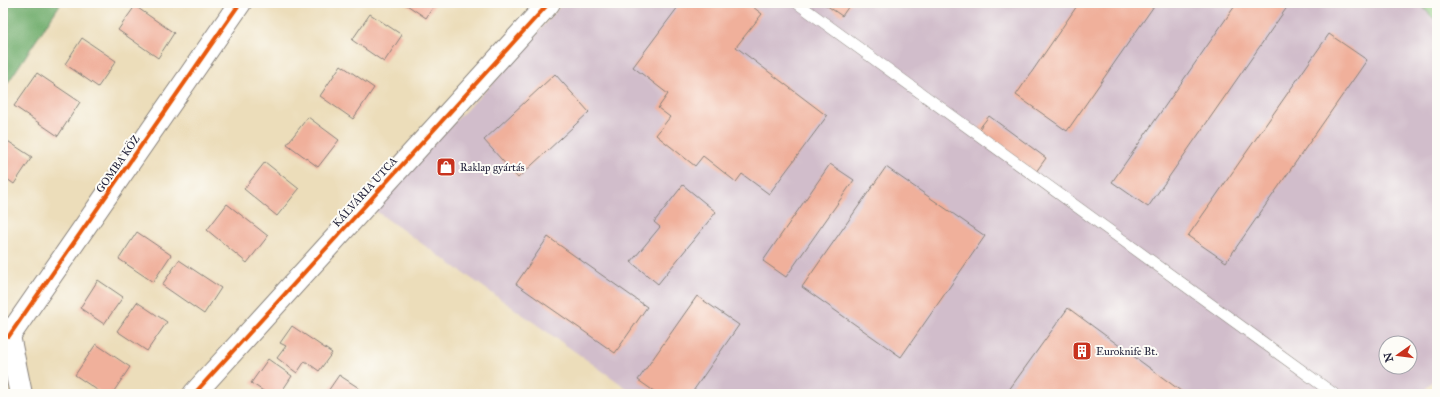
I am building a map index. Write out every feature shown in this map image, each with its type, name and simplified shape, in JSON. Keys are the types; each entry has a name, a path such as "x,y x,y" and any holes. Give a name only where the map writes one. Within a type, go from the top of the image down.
{"street":[{"name":"GOMBA KÖZ","path":"6,332 240,3"},
{"name":"KÁLVÁRIA UTCA","path":"195,394 549,3"},
{"path":"6,332 21,394"}],"lane":[{"path":"797,3 1334,394"}],"shaded area":[{"path":"563,3 1419,3 1437,22 1437,376 1421,394 635,394 370,207 500,76"}],"green space":[{"path":"3,3 61,3 3,90"},
{"path":"1419,3 1437,3 1437,22"}],"building":[{"path":"404,3 436,3 426,18"},
{"path":"681,3 732,3 736,6 738,3 748,3 762,14 736,47 827,116 769,194 742,174 736,182 703,156 695,166 656,135 670,117 658,108 668,94 633,67"},
{"path":"823,3 851,3 842,16"},
{"path":"1079,3 1156,3 1067,131 1016,95"},
{"path":"1237,3 1290,3 1148,207 1112,182"},
{"path":"135,6 174,33 158,58 118,30"},
{"path":"370,14 402,35 384,62 352,40"},
{"path":"1329,34 1367,60 1226,262 1188,236"},
{"path":"82,38 116,61 98,87 65,64"},
{"path":"341,65 374,88 353,119 320,96"},
{"path":"37,73 80,102 58,136 14,106"},
{"path":"555,74 589,112 518,178 484,140"},
{"path":"989,116 1046,158 1033,176 976,133"},
{"path":"308,117 339,140 318,167 287,144"},
{"path":"3,138 32,157 14,184 3,176"},
{"path":"265,162 299,189 277,216 244,189"},
{"path":"830,164 854,180 786,277 763,261"},
{"path":"886,167 985,236 901,357 802,287"},
{"path":"683,185 716,212 658,284 631,262 660,227 654,222"},
{"path":"227,204 268,236 247,263 207,230"},
{"path":"137,232 171,255 153,282 119,259"},
{"path":"548,237 647,307 615,353 516,284"},
{"path":"179,260 221,288 204,314 162,285"},
{"path":"98,280 123,297 104,324 80,308"},
{"path":"697,296 739,325 691,394 658,394 638,380"},
{"path":"137,302 167,322 147,351 117,331"},
{"name":"Euroknife Bt.","path":"1068,308 1185,394 1006,394"},
{"path":"292,326 332,353 319,371 305,361 297,373 277,358 286,346 280,343"},
{"path":"96,344 130,367 112,394 103,394 75,375"},
{"path":"268,359 292,376 280,394 268,394 251,383"},
{"path":"339,375 359,388 355,394 326,394"}],"cycle path":[{"path":"9,336 240,3"},
{"path":"194,394 549,3"}],"place":[{"name":"Raklap gyártás","path":"446,167"},
{"name":"Euroknife Bt.","path":"1082,351"}]}
